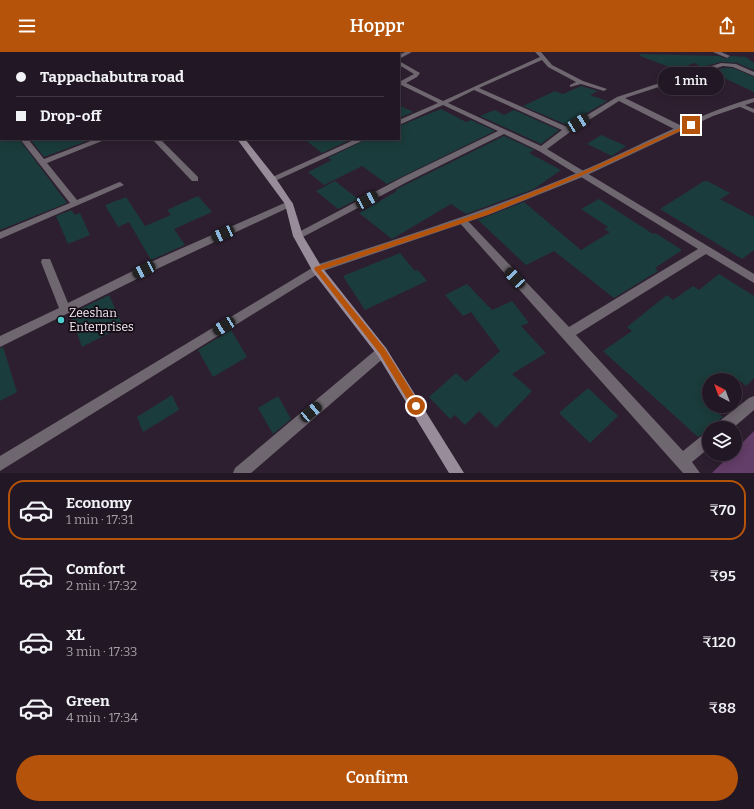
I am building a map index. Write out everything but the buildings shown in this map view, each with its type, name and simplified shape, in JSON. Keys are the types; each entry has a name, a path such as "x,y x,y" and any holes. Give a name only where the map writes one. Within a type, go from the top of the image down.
{"main road":[{"path":"242,140 289,204 298,236 317,269 382,352 457,473"}],"street":[{"path":"400,56 409,52"},
{"path":"538,52 550,66 581,82 604,90"},
{"path":"716,52 727,56"},
{"path":"400,123 543,58"},
{"path":"400,64 417,73 400,83"},
{"path":"542,150 567,130 620,98 723,64 734,65 754,74"},
{"path":"572,86 581,82"},
{"path":"400,83 542,150 705,250 752,274"},
{"path":"474,88 567,130"},
{"path":"620,98 681,129"},
{"path":"0,464 317,269 463,221 582,174 711,115 754,100"},
{"path":"740,105 754,111"},
{"path":"298,236 406,179 502,132"},
{"path":"25,140 75,204"},
{"path":"42,162 100,140"},
{"path":"157,140 195,179"},
{"path":"272,179 360,140"},
{"path":"0,236 120,185"},
{"path":"0,342 157,264 289,204"},
{"path":"463,221 568,334 693,473"},
{"path":"568,334 705,250"},
{"path":"46,262 65,310"},
{"path":"240,473 382,352"},
{"path":"731,421 754,402"},
{"path":"682,461 702,445"}],"shaded area":[{"path":"754,431 754,473 712,473 724,461 742,461 742,443"}],"place":[{"name":"Zeeshan Enterprises","path":"61,320"}],"route":[{"path":"416,406 382,352 317,269 485,213 582,174 691,125"}]}
